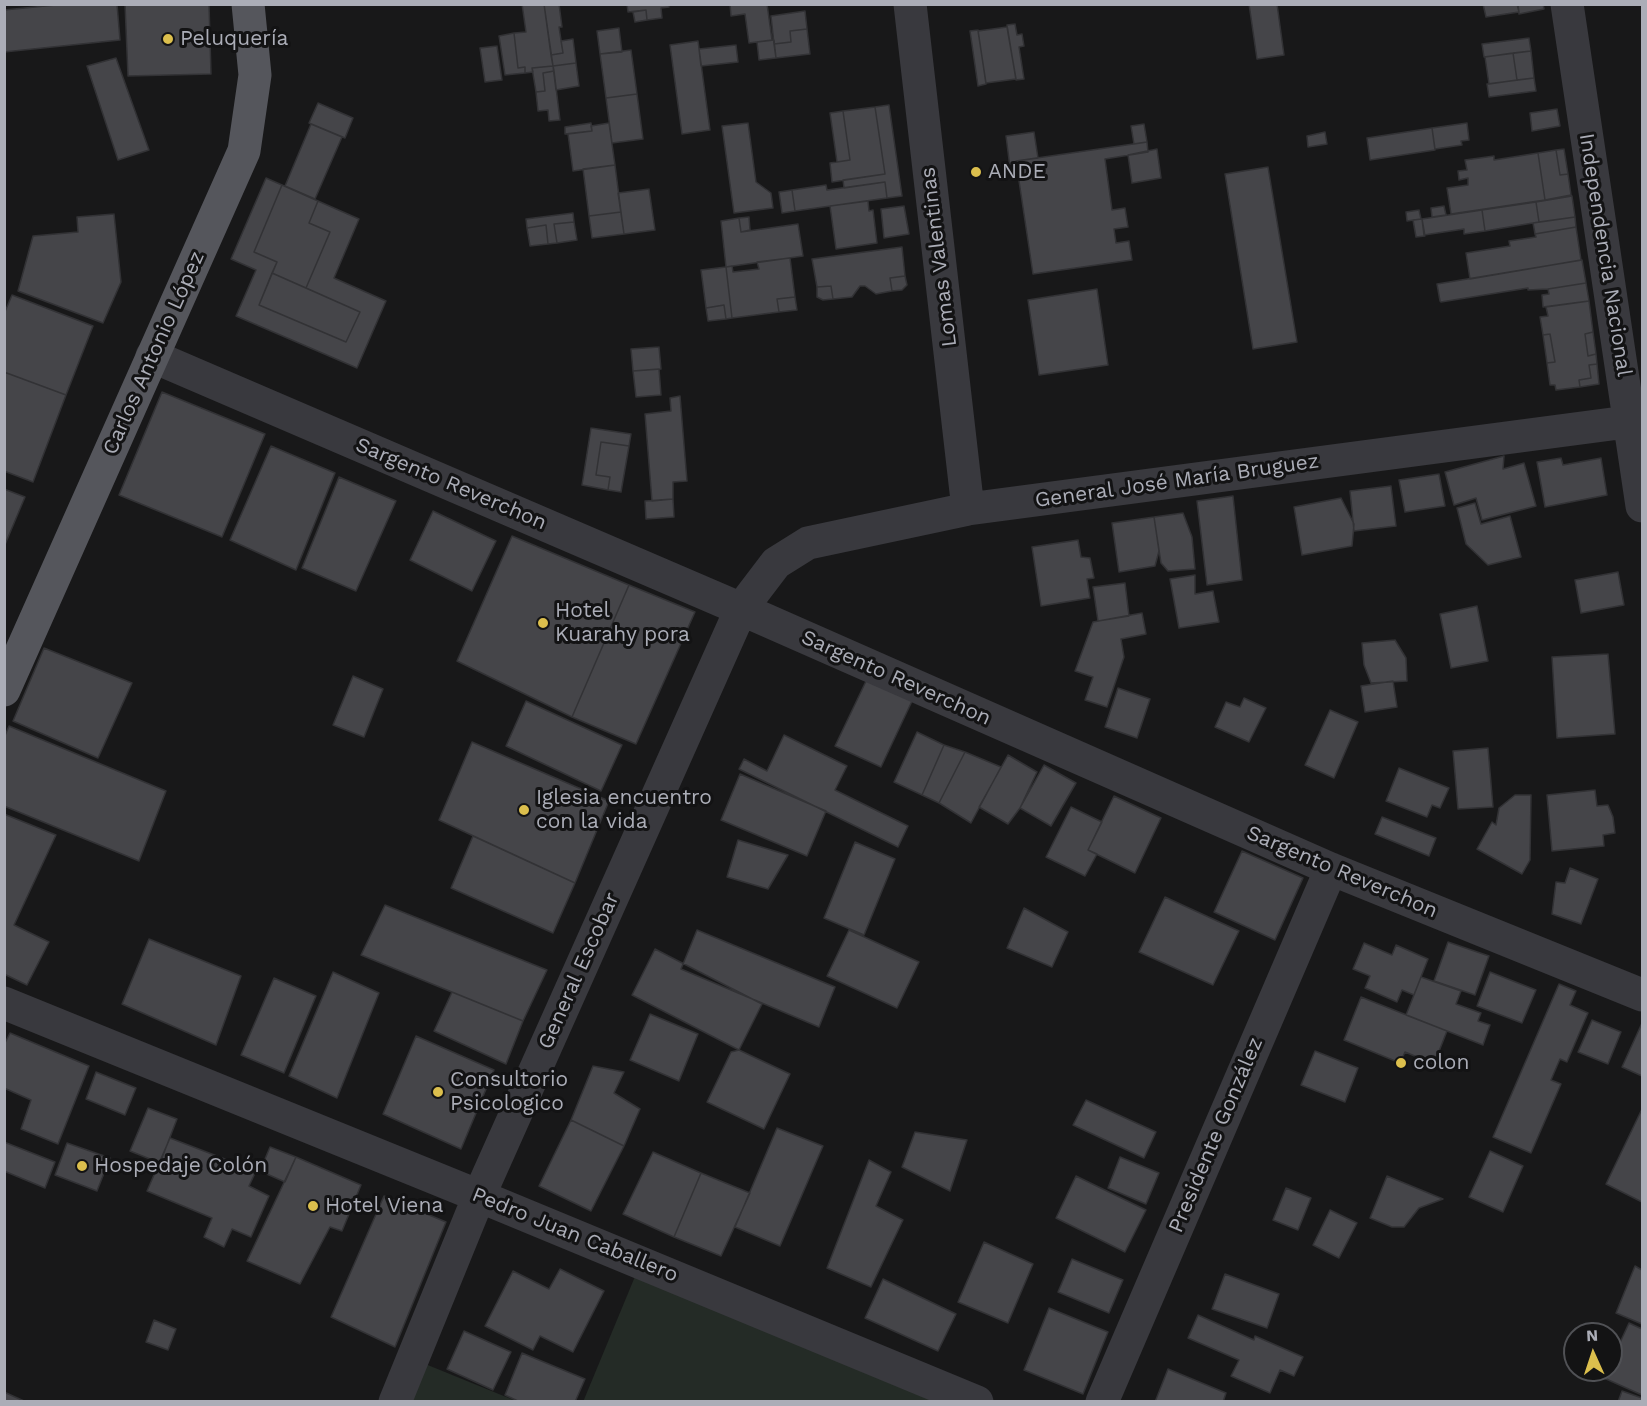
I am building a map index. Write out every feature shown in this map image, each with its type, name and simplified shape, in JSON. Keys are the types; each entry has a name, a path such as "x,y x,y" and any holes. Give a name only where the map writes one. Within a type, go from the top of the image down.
{"main road":[{"name":"Carlos Antonio López","path":"4,690 244,151 255,75 248,4"}],"street":[{"name":"Lomas Valentinas","path":"910,4 968,509"},
{"name":"Independencia Nacional","path":"1567,4 1636,421 1642,506"},
{"name":"Sargento Reverchon","path":"152,356 741,609 1330,869 1642,995"},
{"name":"General José María Bruguez","path":"741,609 776,563 808,543 968,509 1636,421"},
{"name":"General Escobar","path":"396,1401 479,1196 741,609"},
{"name":"Presidente González","path":"1101,1401 1330,869"},
{"name":"Pedro Juan Caballero","path":"4,1003 977,1401"}],"shaded area":[{"path":"641,1262 977,1402 583,1402"},
{"path":"413,1359 516,1401 395,1402"}],"building":[{"path":"66,4 117,4 120,40 4,52 4,10"},
{"name":"Peluquería","path":"125,4 209,4 211,74 128,76"},
{"path":"522,4 544,4 553,66 532,68 533,72 525,73 525,67 518,68 514,33 526,32"},
{"path":"544,4 559,4 562,27 559,27 563,53 551,55"},
{"path":"627,4 668,4 669,7 661,8 662,18 647,20 646,10 628,12"},
{"path":"730,4 767,4 772,40 749,43 745,14 731,16"},
{"path":"1249,4 1277,4 1284,55 1257,59"},
{"path":"1483,4 1517,4 1519,12 1486,17"},
{"path":"1518,4 1543,4 1544,9 1519,14"},
{"path":"646,10 647,20 635,22 633,12"},
{"path":"805,11 807,29 790,31 791,42 774,44 771,16"},
{"path":"1015,24 1017,35 1022,34 1024,46 1019,47 1024,79 1016,80 1007,25"},
{"path":"1007,27 1016,79 986,83 978,31"},
{"path":"619,28 622,52 600,54 597,31"},
{"path":"807,29 810,54 776,58 774,44 791,42 790,31"},
{"path":"978,30 986,84 978,86 970,31"},
{"path":"514,33 518,68 525,67 525,73 505,75 499,36"},
{"path":"1529,38 1531,51 1484,57 1482,44"},
{"path":"573,39 576,63 553,66 551,55 563,53 561,41"},
{"path":"774,40 776,58 759,60 757,42"},
{"path":"698,41 710,130 682,134 670,45"},
{"path":"736,45 738,62 701,66 699,49"},
{"path":"497,46 502,80 485,82 480,48"},
{"path":"631,50 637,94 606,98 600,54"},
{"path":"1531,51 1534,78 1517,80 1513,53"},
{"path":"1513,53 1517,80 1489,84 1485,57"},
{"path":"116,58 149,150 118,160 87,66"},
{"path":"576,63 579,86 556,90 553,66"},
{"path":"553,66 554,71 543,73 545,91 536,92 532,68"},
{"path":"554,71 560,120 549,121 548,110 538,111 536,92 545,91 543,73"},
{"path":"1534,78 1536,91 1489,97 1487,84"},
{"path":"637,94 643,139 612,143 606,98"},
{"path":"318,103 353,118 345,138 309,123"},
{"path":"889,105 902,196 887,198 885,182 844,188 843,180 885,174 875,107"},
{"path":"875,107 885,174 832,182 830,163 850,160 843,111"},
{"path":"1557,109 1560,126 1532,131 1530,113"},
{"path":"843,111 850,160 837,162 830,113"},
{"path":"591,123 592,131 565,134 565,127"},
{"path":"609,123 615,165 573,171 568,134 592,131 591,126"},
{"path":"748,123 756,182 771,193 773,208 734,213 722,126"},
{"path":"1467,123 1469,140 1461,141 1462,145 1435,149 1432,128"},
{"path":"311,124 342,137 315,199 285,186"},
{"path":"1144,124 1147,142 1134,144 1131,126"},
{"path":"1432,128 1435,150 1370,160 1367,138"},
{"path":"1034,132 1038,158 1016,161 1017,167 1010,168 1006,136"},
{"path":"1325,132 1327,144 1308,147 1307,136"},
{"path":"1147,142 1148,152 1105,159 1112,210 1125,208 1128,227 1114,229 1116,243 1129,241 1132,260 1033,274 1016,161"},
{"path":"1157,149 1161,178 1132,183 1128,155"},
{"path":"1564,149 1568,174 1560,175 1556,150"},
{"path":"1556,150 1560,175 1568,174 1571,195 1545,200 1538,153"},
{"path":"1538,153 1545,200 1451,214 1447,188 1468,185 1468,178 1459,180 1458,171 1467,170 1465,160 1494,156 1494,160"},
{"path":"615,165 621,212 589,216 583,169"},
{"path":"1268,167 1297,342 1253,349 1225,174"},
{"path":"266,178 282,185 254,252 277,262 259,305 346,342 360,312 306,288 330,232 309,223 318,201 359,219 334,278 386,301 357,368 236,316 256,270 231,259"},
{"path":"885,182 887,198 795,211 792,190 826,185 827,190"},
{"path":"282,185 318,201 309,223 330,232 306,288 272,273 277,262 254,252"},
{"path":"649,189 655,230 624,234 618,193"},
{"path":"792,190 795,211 782,213 779,192"},
{"path":"1572,196 1575,217 1539,222 1536,202"},
{"path":"868,201 869,211 873,210 877,243 836,249 830,206"},
{"path":"1536,202 1539,222 1485,231 1482,210"},
{"path":"904,206 909,234 884,238 881,209"},
{"path":"1444,206 1446,215 1432,217 1431,208"},
{"path":"1419,210 1421,219 1407,221 1406,212"},
{"path":"1482,210 1485,231 1464,234 1464,229 1424,235 1422,219"},
{"path":"621,212 624,234 592,238 589,216"},
{"path":"573,213 574,222 554,224 557,243 548,244 546,225 527,228 526,219"},
{"path":"114,214 121,282 103,323 18,291 33,236 78,232 77,217"},
{"path":"749,217 750,230 741,232 739,218"},
{"path":"1575,217 1576,227 1535,234 1533,223"},
{"path":"739,218 741,232 798,224 803,256 726,267 721,221"},
{"path":"1422,219 1425,236 1416,237 1413,220"},
{"path":"574,222 577,240 557,243 554,224"},
{"path":"546,225 548,244 530,246 527,228"},
{"path":"1576,227 1581,260 1470,279 1466,253 1510,246 1509,241"},
{"path":"902,247 905,276 890,278 892,291 876,294 865,286 860,286 852,297 833,299 831,286 817,287 812,259"},
{"path":"790,258 795,297 777,299 779,312 732,318 726,267 732,266 733,272 759,269 757,262"},
{"path":"1582,260 1586,283 1548,289 1528,290 1528,288 1440,301 1437,284"},
{"path":"726,267 732,318 726,319 724,305 706,308 701,270"},
{"path":"272,273 360,312 346,342 259,305"},
{"path":"905,276 907,285 902,290 892,291 890,278"},
{"path":"1586,283 1589,301 1543,307 1542,295 1549,294 1548,289"},
{"path":"831,286 833,299 823,300 817,297 817,287"},
{"path":"1097,289 1108,365 1039,375 1028,300"},
{"path":"12,295 93,326 66,395 4,372 4,314"},
{"path":"795,297 797,310 779,312 777,299"},
{"path":"1589,301 1593,332 1585,334 1588,356 1596,354 1597,364 1589,365 1591,378 1579,380 1580,387 1556,390 1555,385 1550,385 1547,363 1555,362 1550,334 1543,335 1540,317 1548,316 1546,307"},
{"path":"724,305 726,319 708,321 706,308"},
{"path":"1593,332 1596,354 1588,356 1585,334"},
{"path":"1550,334 1555,362 1547,363 1543,335"},
{"path":"659,347 661,369 633,371 631,349"},
{"path":"1597,364 1599,384 1580,387 1579,380 1591,378 1589,365"},
{"path":"659,369 661,395 636,397 633,371"},
{"path":"4,372 66,395 33,482 4,471"},
{"path":"162,392 265,434 222,537 119,495"},
{"path":"680,396 687,481 673,482 673,499 652,501 645,414 671,411 670,398"},
{"path":"591,428 631,434 629,446 601,442 596,475 610,477 608,490 582,485"},
{"path":"601,442 629,446 621,492 608,490 610,477 596,475"},
{"path":"271,446 335,473 296,570 230,540"},
{"path":"1504,456 1503,469 1524,463 1536,506 1482,520 1476,498 1454,505 1445,472"},
{"path":"1561,458 1563,465 1601,458 1607,495 1545,507 1537,462"},
{"path":"1439,474 1445,506 1405,512 1399,480"},
{"path":"339,477 396,501 356,591 302,568"},
{"path":"1391,486 1396,526 1354,531 1350,491"},
{"path":"4,489 25,497 4,547"},
{"path":"1233,496 1242,580 1207,585 1197,501"},
{"path":"1341,498 1354,524 1352,546 1302,555 1294,507"},
{"path":"673,499 674,517 646,519 645,501"},
{"path":"1475,503 1481,524 1510,516 1521,557 1488,565 1466,544 1457,508"},
{"path":"433,511 496,541 472,591 410,560"},
{"path":"1183,513 1192,537 1195,569 1168,571 1161,563 1154,517"},
{"path":"1154,517 1159,551 1155,566 1119,572 1112,523"},
{"name":"Hotel Kuarahy pora","path":"512,536 629,585 572,717 457,661"},
{"path":"1078,540 1081,557 1090,558 1094,578 1087,579 1090,598 1041,606 1032,547"},
{"path":"1618,572 1624,605 1581,613 1575,580"},
{"path":"1195,575 1195,594 1213,591 1219,622 1179,628 1170,579"},
{"path":"1125,583 1129,616 1098,621 1093,587"},
{"path":"629,585 695,612 636,744 572,717"},
{"path":"1477,606 1488,661 1451,668 1440,614"},
{"path":"1142,613 1146,634 1121,639 1124,657 1107,707 1085,700 1093,677 1075,671 1093,622"},
{"path":"1395,640 1406,658 1407,681 1371,683 1364,665 1362,643"},
{"path":"44,648 132,683 98,758 13,721"},
{"path":"1608,654 1615,734 1557,738 1552,657"},
{"path":"353,676 383,689 364,737 333,725"},
{"path":"868,677 913,699 881,767 835,746"},
{"path":"1393,681 1397,707 1365,712 1361,686"},
{"path":"1118,688 1150,699 1137,738 1105,727"},
{"path":"1244,698 1266,708 1249,742 1215,727 1226,702 1240,707"},
{"path":"526,701 622,745 601,791 506,746"},
{"path":"1330,710 1358,722 1334,778 1305,765"},
{"path":"9,726 166,791 139,861 4,806 4,738"},
{"path":"917,732 944,745 922,795 894,782"},
{"path":"784,735 847,766 835,790 908,826 898,847 739,769 744,759 767,771"},
{"name":"Iglesia encuentro con la vida","path":"472,742 609,801 575,883 439,820"},
{"path":"944,745 965,752 939,803 922,795"},
{"path":"1488,748 1493,807 1458,809 1453,751"},
{"path":"965,752 1001,767 971,823 939,803"},
{"path":"1008,755 1037,772 1020,808 1008,824 979,807"},
{"path":"1044,765 1076,783 1051,826 1020,808"},
{"path":"1399,768 1449,788 1440,808 1432,805 1427,817 1386,801"},
{"path":"740,774 826,811 807,856 721,820"},
{"path":"1595,790 1597,806 1608,805 1613,817 1615,833 1603,835 1604,846 1552,851 1547,795"},
{"path":"1515,795 1531,795 1530,860 1522,874 1477,849 1492,822 1496,825 1499,808"},
{"path":"1114,796 1161,818 1135,873 1088,850"},
{"path":"1071,807 1102,822 1088,850 1097,854 1085,876 1046,857"},
{"path":"4,814 56,835 14,925 49,942 27,985 4,974"},
{"path":"1382,817 1436,838 1429,856 1375,834"},
{"path":"473,836 575,883 553,933 451,888"},
{"path":"738,840 788,855 768,889 727,877"},
{"path":"855,842 895,859 864,935 824,918"},
{"path":"1242,851 1303,878 1275,940 1214,912"},
{"path":"1570,868 1598,879 1581,924 1552,914 1556,882 1565,883"},
{"path":"1165,897 1239,931 1213,985 1139,952"},
{"path":"385,905 547,970 523,1021 361,955"},
{"path":"1024,908 1068,932 1052,967 1007,948"},
{"path":"697,930 835,987 819,1027 681,969"},
{"path":"849,930 919,962 897,1008 827,976"},
{"path":"149,939 241,976 216,1045 122,1004"},
{"path":"1448,942 1489,956 1475,995 1434,981"},
{"path":"1364,943 1392,955 1396,945 1428,959 1414,995 1402,990 1397,1002 1365,988 1370,976 1353,969"},
{"path":"655,949 762,1004 739,1050 632,995"},
{"path":"333,972 379,993 337,1098 289,1076"},
{"path":"1490,972 1536,990 1522,1023 1477,1006"},
{"path":"1421,977 1461,991 1456,1004 1481,1013 1478,1021 1490,1025 1483,1045 1406,1015"},
{"path":"274,978 316,996 284,1073 241,1055"},
{"path":"1559,984 1576,991 1570,1005 1588,1013 1567,1062 1560,1059 1551,1080 1561,1084 1531,1153 1493,1137"},
{"path":"452,992 523,1021 506,1064 434,1031"},
{"path":"1361,997 1447,1031 1434,1064 1405,1052 1400,1063 1344,1040"},
{"path":"650,1014 698,1034 679,1081 630,1060"},
{"path":"1592,1020 1621,1032 1608,1064 1578,1052"},
{"path":"1642,1023 1642,1076 1622,1067"},
{"path":"10,1033 89,1066 58,1144 21,1129 31,1100 4,1088 4,1045"},
{"name":"Consultorio Psicologico","path":"416,1036 494,1070 461,1149 383,1114"},
{"path":"739,1050 790,1074 764,1129 707,1102 731,1052"},
{"path":"1315,1051 1358,1068 1345,1102 1301,1085"},
{"path":"593,1066 624,1072 614,1093 640,1109 624,1146 571,1120"},
{"name":"Hospedaje Colón","path":"96,1072 136,1088 125,1115 86,1099"},
{"path":"1086,1100 1156,1132 1144,1158 1073,1125"},
{"name":"Hospedaje Colón","path":"148,1108 177,1119 160,1163 130,1151"},
{"path":"1642,1109 1642,1202 1606,1184"},
{"path":"571,1120 624,1146 591,1211 539,1186"},
{"path":"777,1128 823,1146 780,1246 735,1227"},
{"path":"915,1132 967,1140 950,1191 902,1167"},
{"name":"Hotel Viena","path":"170,1138 256,1171 249,1186 269,1196 251,1237 232,1229 224,1247 204,1237 212,1218 147,1191"},
{"path":"4,1142 55,1162 45,1188 4,1171"},
{"name":"Hospedaje Colón","path":"67,1143 110,1158 97,1191 55,1175"},
{"name":"Hotel Viena","path":"270,1147 296,1157 285,1182 260,1171"},
{"path":"1490,1151 1523,1166 1503,1212 1469,1197"},
{"path":"653,1152 701,1173 674,1237 623,1214"},
{"name":"Hotel Viena","path":"296,1157 361,1185 342,1231 330,1227 300,1284 247,1261"},
{"path":"1120,1157 1159,1173 1146,1204 1108,1188"},
{"path":"869,1160 891,1172 876,1206 903,1220 871,1287 827,1268"},
{"path":"701,1173 750,1193 721,1256 674,1237"},
{"path":"1076,1176 1146,1210 1125,1252 1056,1218"},
{"path":"1387,1176 1443,1199 1419,1208 1404,1227 1392,1227 1370,1218"},
{"path":"1286,1188 1311,1198 1298,1230 1273,1220"},
{"path":"384,1196 446,1222 395,1347 331,1317"},
{"path":"1330,1210 1357,1223 1339,1258 1313,1245"},
{"path":"984,1242 1033,1264 1008,1323 958,1302"},
{"path":"1072,1259 1123,1280 1109,1313 1058,1292"},
{"path":"1635,1266 1642,1270 1642,1324 1616,1313"},
{"path":"560,1269 604,1291 573,1352 540,1336 533,1350 485,1326 513,1271 549,1289"},
{"path":"1225,1274 1279,1294 1267,1328 1212,1309"},
{"path":"883,1279 956,1314 938,1351 865,1318"},
{"path":"1049,1308 1108,1332 1083,1394 1024,1370"},
{"path":"1198,1315 1254,1340 1255,1336 1303,1357 1294,1376 1280,1370 1270,1393 1231,1376 1239,1360 1188,1338"},
{"path":"154,1320 176,1329 168,1350 146,1342"},
{"path":"1629,1323 1642,1329 1642,1395 1613,1382 1623,1382 1623,1336"},
{"path":"464,1331 511,1352 493,1390 447,1369"},
{"path":"522,1353 585,1379 575,1402 520,1402 505,1395"},
{"path":"1168,1369 1226,1393 1223,1402 1155,1402"},
{"path":"1622,1391 1642,1398 1642,1402 1618,1402"},
{"path":"4,1392 24,1401 4,1402"}],"place":[{"name":"Peluquería","path":"168,39"},
{"name":"ANDE","path":"976,172"},
{"name":"Hotel Kuarahy pora","path":"543,623"},
{"name":"Iglesia encuentro con la vida","path":"524,810"},
{"name":"colon","path":"1401,1063"},
{"name":"Consultorio Psicologico","path":"438,1092"},
{"name":"Hospedaje Colón","path":"82,1166"},
{"name":"Hotel Viena","path":"313,1206"}]}
